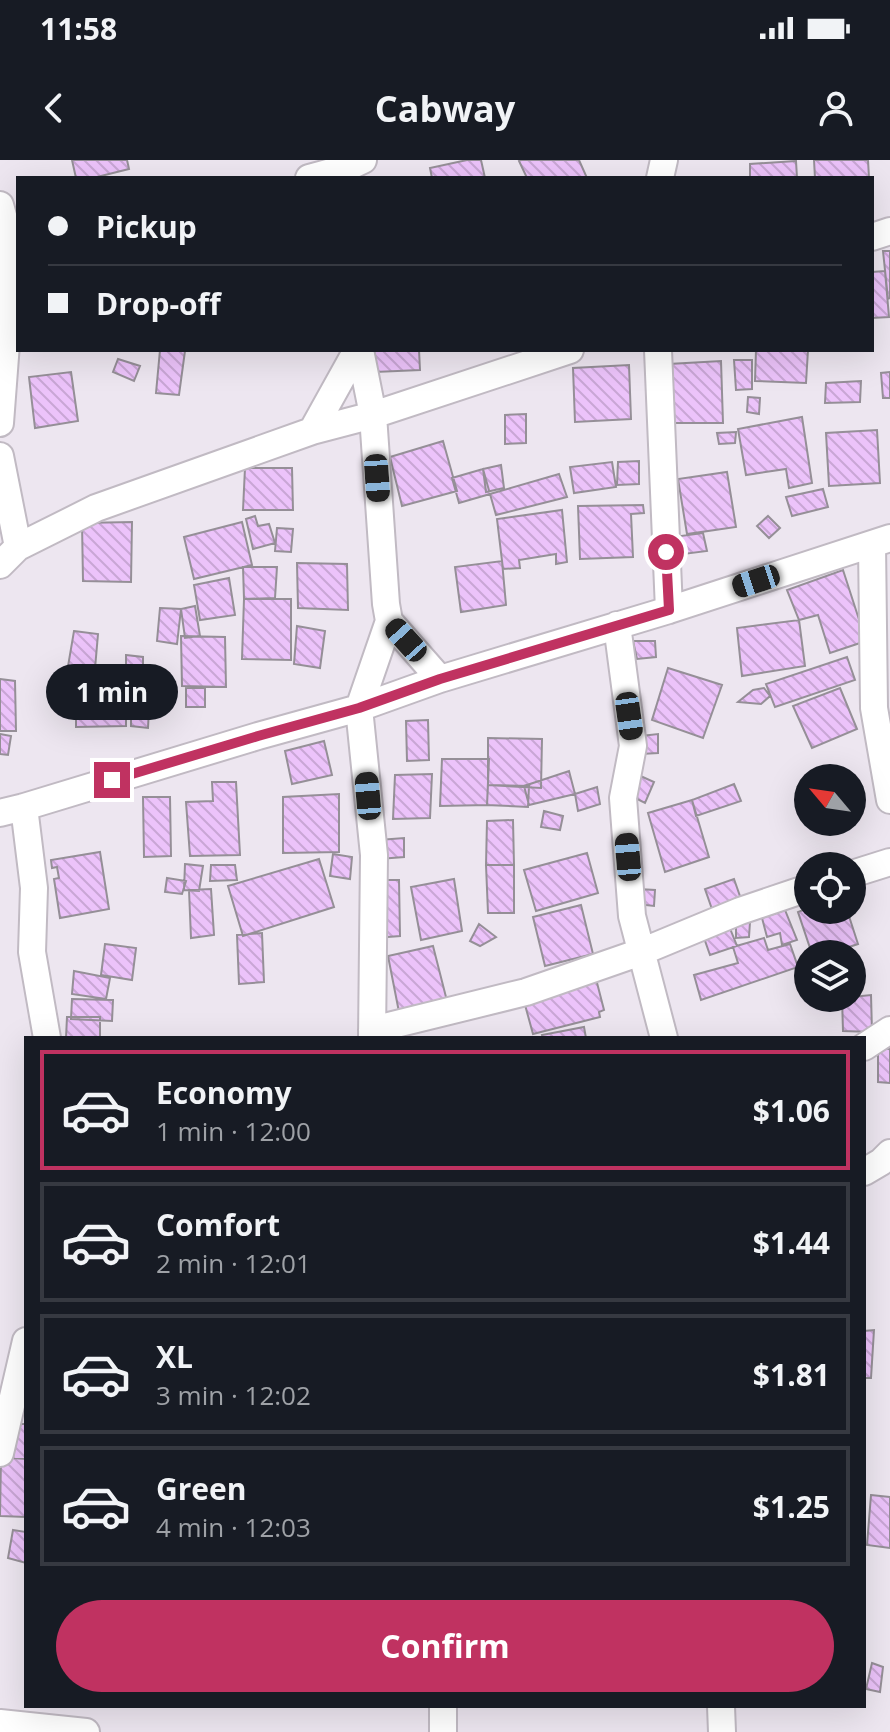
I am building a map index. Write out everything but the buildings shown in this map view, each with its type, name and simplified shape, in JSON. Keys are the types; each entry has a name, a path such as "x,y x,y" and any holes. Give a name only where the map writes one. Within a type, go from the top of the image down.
{"street":[{"path":"316,176 351,166"},
{"path":"0,205 10,251 0,423"},
{"path":"312,431 357,352"},
{"path":"358,352 373,415 389,621 359,708 374,855 372,1034 526,992 641,952 740,911 794,893"},
{"path":"0,456 9,556 96,508 312,431 373,415 564,352"},
{"path":"658,352 669,610"},
{"path":"47,1036 32,952 34,888 12,810 359,708 440,679 669,610 881,541 874,708 890,800"},
{"path":"389,621 440,679"},
{"path":"617,625 633,746 623,798 632,916 663,1036"},
{"path":"866,870 890,862"},
{"path":"866,1046 890,1030"},
{"path":"866,1171 890,1153"},
{"path":"0,1453 24,1350"},
{"path":"443,1708 443,1732"},
{"path":"721,1708 722,1732"},
{"path":"0,1723 86,1732"}],"route":[{"path":"112,780 359,708 440,679 669,610 666,552"}]}
